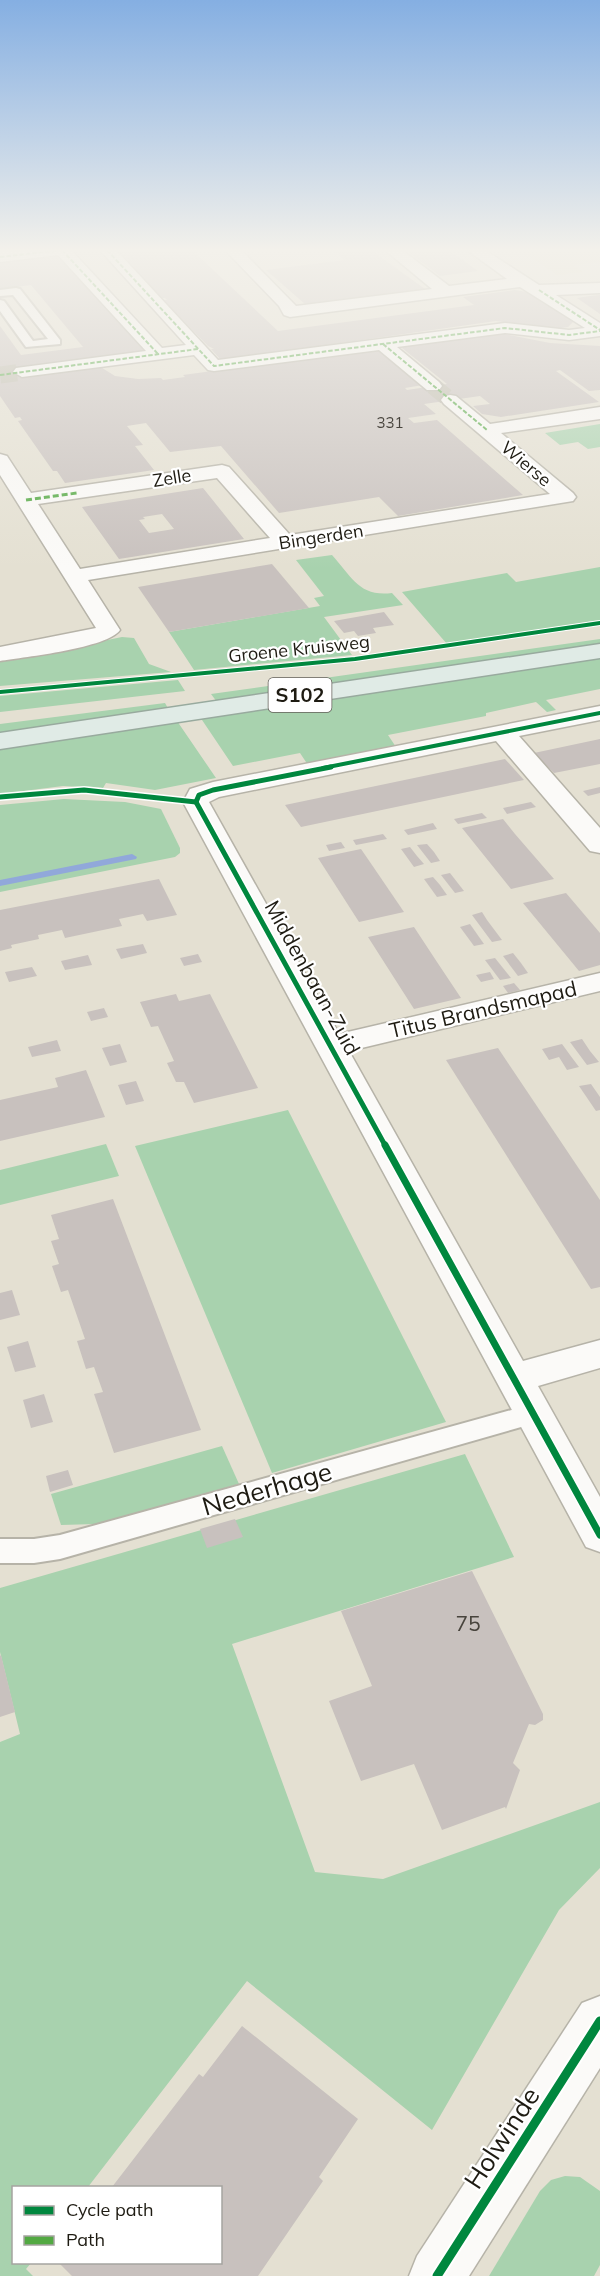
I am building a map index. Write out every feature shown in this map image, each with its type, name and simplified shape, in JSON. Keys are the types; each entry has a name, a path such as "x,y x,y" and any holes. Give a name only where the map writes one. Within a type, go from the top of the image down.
{"main road":[{"name":"Groene Kruisweg","path":"8,717 198,694 600,636"},
{"name":"S102","path":"0,741 600,651"}],"street":[{"path":"22,372 141,356"},
{"path":"205,356 214,366 289,356"},
{"path":"397,356 433,386"},
{"name":"Wierse","path":"450,400 566,496"},
{"path":"487,430 600,413"},
{"path":"0,460 109,626 107,633 0,654"},
{"name":"Zelle","path":"26,500 222,471 286,543"},
{"name":"Bingerden","path":"75,576 566,496"},
{"name":"Middenbaan-Zuid","path":"600,713 213,790 197,798 197,804 600,1535"},
{"path":"502,732 600,845"},
{"name":"Titus Brandsmapad","path":"330,1046 600,982"},
{"path":"514,1378 600,1354"},
{"name":"Holwinde","path":"437,2276 600,2021"}],"lane":[{"name":"Nederhage","path":"0,1551 25,1552 60,1547 533,1414"}],"green space":[{"path":"600,424 600,447 588,449 578,442 560,445 545,433"},
{"path":"332,555 351,578 364,589 372,592 392,593 403,605 324,617 352,655 194,670 169,632 320,606 314,598 324,596 296,560"},
{"path":"600,567 600,620 447,644 402,592 507,573 516,582"},
{"path":"122,637 134,638 149,664 171,672 0,686 0,662"},
{"path":"600,639 600,646 217,702 211,694"},
{"path":"600,654 600,689 546,700 556,710 547,712 536,702 486,713 486,716 388,735 396,747 308,765 300,753 233,766 198,714"},
{"path":"178,680 185,691 0,712 0,696"},
{"path":"165,703 169,710 0,733 0,724"},
{"path":"175,718 216,778 155,790 106,783 103,788 63,786 0,794 0,746"},
{"path":"64,799 125,802 161,809 180,848 180,853 175,857 0,892 0,805"},
{"path":"288,1110 446,1422 272,1473 135,1146"},
{"path":"106,1144 119,1176 0,1205 0,1170"},
{"path":"222,1446 239,1484 96,1524 61,1525 51,1494"},
{"path":"465,1454 514,1557 232,1644 315,1872 383,1879 600,1802 600,1868 559,1910 432,2130 247,1981 89,2186 12,2186 12,2264 30,2264 26,2269 33,2276 0,2276 0,1742 20,1734 0,1652 0,1588"},
{"path":"565,2176 580,2177 600,2191 600,2265 594,2276 489,2276 540,2191 551,2180"}],"building":[{"path":"0,356 107,356 99,366 115,376 138,379 161,378 163,380 185,377 183,375 320,356 388,356 423,385 405,388 407,390 447,384 412,356 600,356 600,390 589,391 560,370 556,371 599,402 501,417 482,414 473,406 490,404 480,396 424,404 436,414 408,418 414,423 437,420 523,495 398,516 379,497 279,513 221,446 170,452 146,423 127,426 143,445 135,446 154,470 65,483 57,471 53,471 18,421 22,420 20,417 15,418 0,396"},
{"path":"218,356 248,356 221,360"},
{"path":"203,488 244,539 119,559 82,507","holes":["162,514 174,529 149,533 139,520 145,519 143,517"]},
{"path":"272,564 309,608 169,632 138,587"},
{"path":"384,612 394,625 373,628 376,633 358,636 354,631 344,633 334,621"},
{"path":"600,739 600,764 554,773 534,753"},
{"path":"505,759 524,780 301,827 285,805"},
{"path":"600,787 600,793 588,796 583,791"},
{"path":"531,802 536,807 507,814 503,808"},
{"path":"482,813 487,818 458,824 454,819"},
{"path":"503,819 554,879 511,889 462,828"},
{"path":"433,823 437,829 408,835 404,830"},
{"path":"383,834 387,839 356,845 353,840"},
{"path":"341,842 345,848 329,851 326,845"},
{"path":"427,844 440,861 431,863 417,845"},
{"path":"410,847 424,864 414,867 401,849"},
{"path":"361,849 404,912 359,922 318,858"},
{"path":"450,873 464,891 455,893 441,875"},
{"path":"433,877 447,895 437,897 424,879"},
{"path":"159,879 177,915 147,921 143,914 119,919 122,926 65,938 62,930 38,935 39,939 11,945 12,948 0,951 0,910"},
{"path":"566,893 600,933 600,965 579,971 523,903"},
{"path":"482,912 502,940 492,942 472,915"},
{"path":"470,924 484,944 474,946 460,927"},
{"path":"414,927 461,998 414,1009 368,937"},
{"path":"143,944 147,953 121,959 116,949"},
{"path":"513,953 528,973 518,976 503,956"},
{"path":"198,954 202,962 184,966 180,958"},
{"path":"88,955 92,965 65,970 61,961"},
{"path":"495,958 511,978 500,980 485,960"},
{"path":"32,967 37,976 9,982 5,972"},
{"path":"490,972 494,979 481,982 476,975"},
{"path":"514,983 520,990 508,993 503,986"},
{"path":"176,994 179,1001 210,994 258,1088 194,1103 184,1082 176,1082 167,1063 174,1061 158,1026 151,1027 140,1002"},
{"path":"104,1008 108,1017 91,1021 87,1012"},
{"path":"582,1039 599,1062 587,1065 570,1042"},
{"path":"57,1040 61,1051 32,1057 28,1047"},
{"path":"120,1044 127,1062 110,1066 102,1048"},
{"path":"562,1044 579,1067 567,1070 559,1057 549,1060 542,1049"},
{"path":"498,1048 600,1200 600,1287 591,1289 446,1060"},
{"path":"86,1070 105,1117 0,1141 0,1100 58,1087 55,1078"},
{"path":"136,1081 144,1101 126,1105 118,1085"},
{"path":"591,1084 600,1097 600,1110 596,1111 579,1086"},
{"path":"113,1199 201,1430 114,1453 94,1394 103,1392 94,1367 86,1369 77,1341 85,1339 68,1290 61,1292 52,1266 59,1264 51,1241 59,1239 51,1215"},
{"path":"12,1290 20,1315 0,1320 0,1293"},
{"path":"28,1341 36,1367 15,1372 7,1347"},
{"path":"44,1394 53,1422 31,1428 23,1400"},
{"path":"68,1470 73,1485 50,1492 46,1476"},
{"path":"235,1519 243,1537 207,1548 200,1529"},
{"path":"472,1571 543,1714 543,1720 535,1725 529,1724 513,1763 520,1770 506,1809 505,1807 442,1830 414,1764 361,1781 329,1701 372,1686 341,1611"},
{"path":"0,1656 15,1712 0,1717"},
{"path":"242,2026 358,2119 319,2177 323,2181 258,2276 72,2276 60,2264 222,2264 222,2186 113,2186 199,2074 203,2077"}],"waterway":[{"path":"0,883 132,857"}],"tunnel":[{"path":"0,375 22,372"},
{"path":"433,386 450,400"}],"marked path":[{"path":"0,375 143,356"},
{"path":"205,356 214,366 289,356"},
{"path":"398,356 487,430"},
{"path":"26,500 77,493"}],"cycle path":[{"path":"0,692 355,659 600,623"},
{"path":"196,802 199,795 213,790 600,713"},
{"path":"0,797 84,790 196,802"},
{"path":"196,802 600,1535"},
{"path":"437,2276 600,2021"}]}
